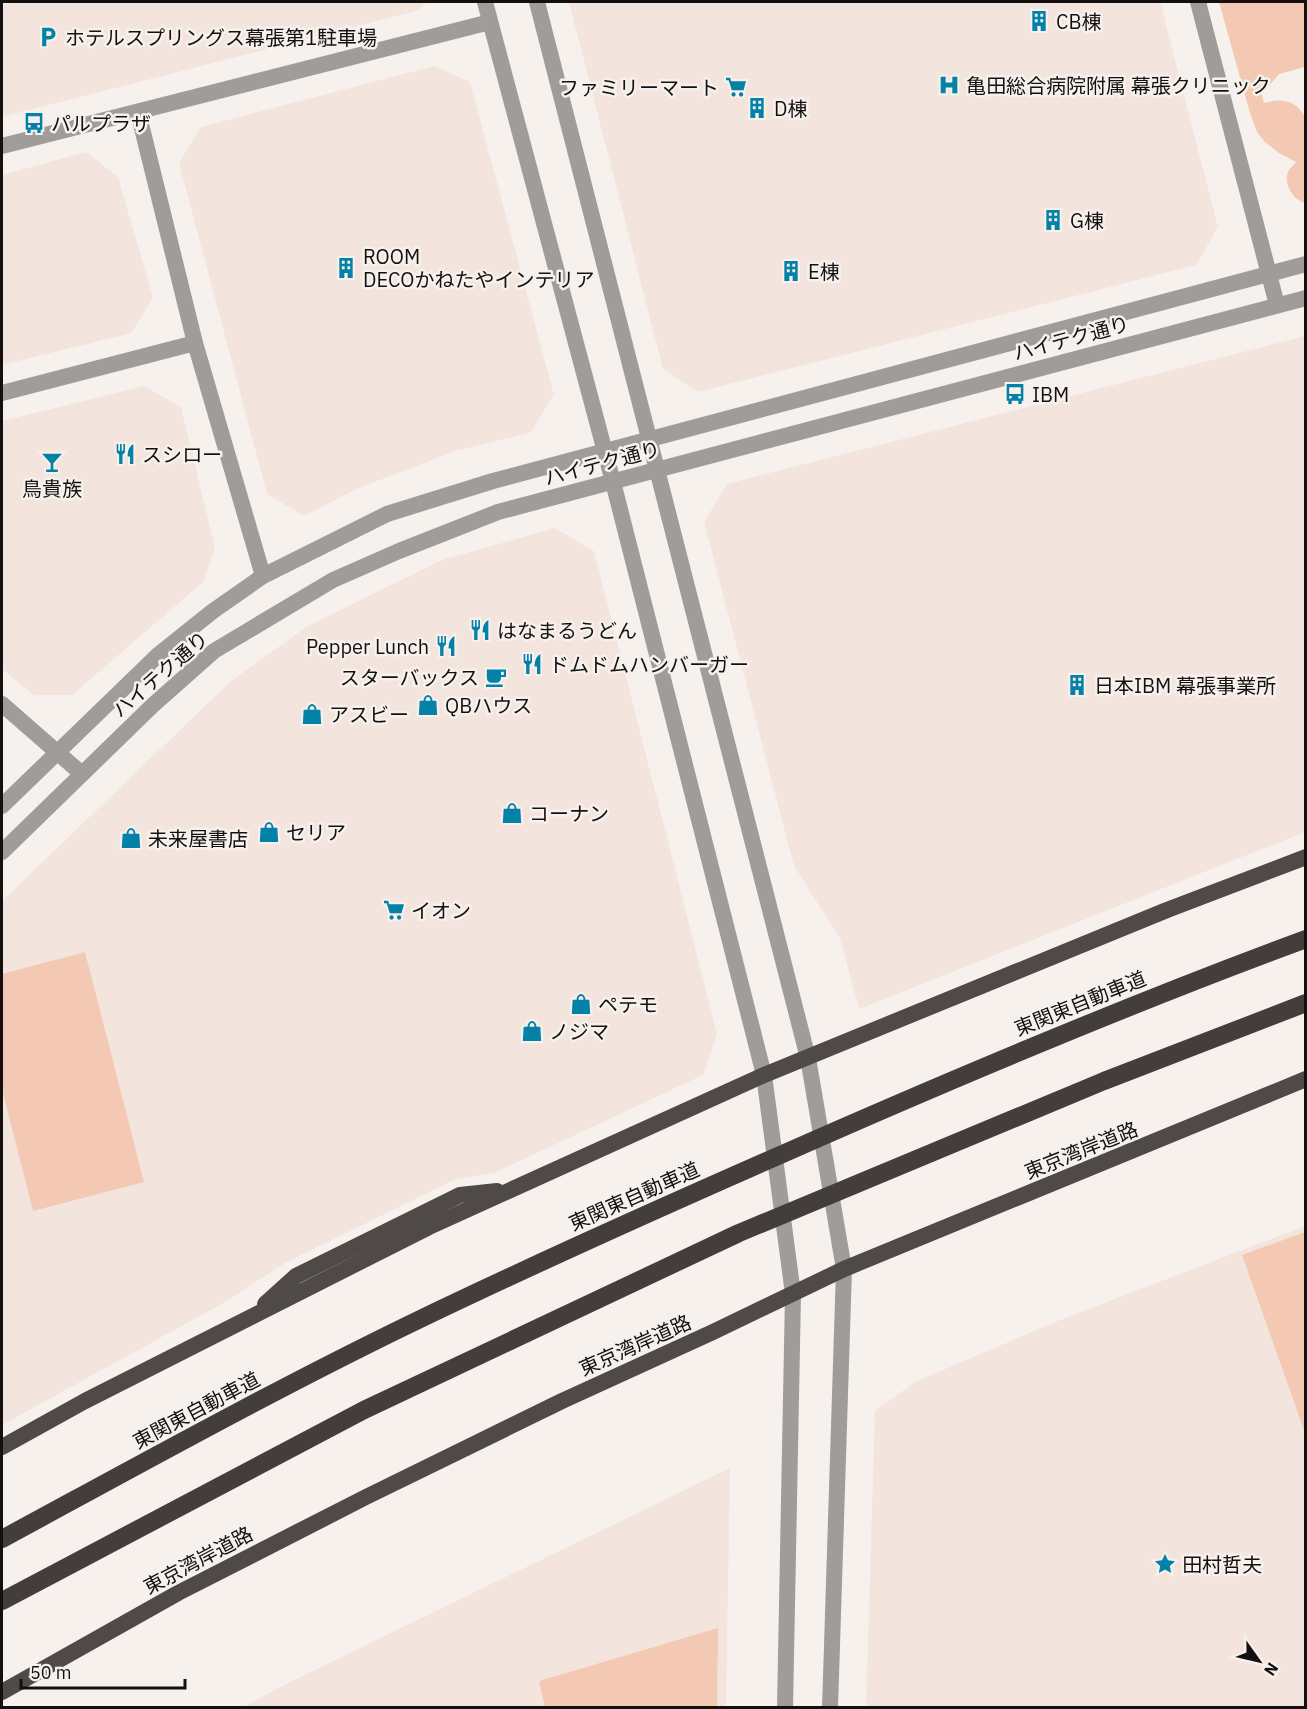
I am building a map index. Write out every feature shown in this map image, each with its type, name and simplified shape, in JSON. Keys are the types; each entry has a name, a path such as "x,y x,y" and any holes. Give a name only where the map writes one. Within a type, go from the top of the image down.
{"highway":[{"path":"2,1447 86,1401 429,1227 764,1075 1167,910 1305,857"},
{"name":"東関東自動車道","path":"2,1539 235,1414 409,1325 557,1255 898,1103 1202,977 1305,939"},
{"path":"2,1601 364,1410 739,1233 1104,1081 1305,1003"},
{"name":"東京湾岸道路","path":"2,1692 178,1593 562,1401 844,1269 1305,1079"},
{"path":"1181,1132 1305,1086"}],"street":[{"path":"485,2 612,482 764,1075 793,1294 785,1707"},
{"path":"537,2 808,1058 844,1269 830,1707"},
{"path":"1198,2 1277,305"},
{"path":"2,146 490,22"},
{"path":"138,112 195,343 263,576"},
{"name":"ハイテク通り","path":"2,806 158,655 213,611 263,576 387,514 492,482 1305,264"},
{"name":"ハイテク通り","path":"2,852 153,705 214,651 333,580 399,551 498,512 1305,298"},
{"path":"2,393 195,343"},
{"path":"2,704 82,774"}],"shaded area":[{"path":"2,2 426,2 420,10 2,117"},
{"path":"569,2 1160,2 1218,227 1196,265 698,392 663,369"},
{"path":"1219,2 1305,2 1305,67 1279,74 1269,86 1261,91 1264,103 1288,102 1297,107 1305,117 1305,203 1294,196 1287,184 1289,169 1296,162 1279,153 1257,132"},
{"name":"ROOM DECOかねたやインテリア","path":"434,66 470,82 554,395 530,433 455,451 354,490 304,516 267,494 179,163 201,127"},
{"path":"86,152 118,177 153,298 131,333 2,365 2,175"},
{"path":"1305,336 1305,832 859,1009 840,938 794,866 704,522 727,484"},
{"path":"144,386 181,407 215,548 203,582 72,695 34,695 2,669 2,421"},
{"name":"イオン","path":"555,528 594,551 717,1034 703,1075 494,1173 456,1179 285,1263 227,1301 2,1425 2,901 231,681 308,626 442,560"},
{"path":"85,952 144,1182 33,1211 2,1089 2,974"},
{"path":"1305,1226 1305,1707 866,1708 875,1411 915,1382 1060,1320"},
{"path":"1306,1232 1305,1433 1242,1255"},
{"path":"730,1468 726,1707 241,1708 284,1685"},
{"path":"718,1628 717,1707 545,1707 539,1681"}],"place":[{"name":"CB棟","path":"1039,21"},
{"name":"ホテルスプリングス幕張第1駐車場","path":"48,37"},
{"name":"亀田総合病院附属 幕張クリニック","path":"949,85"},
{"name":"ファミリーマート","path":"736,87"},
{"name":"D棟","path":"757,108"},
{"name":"パルプラザ","path":"34,123"},
{"name":"G棟","path":"1053,220"},
{"name":"ROOM DECOかねたやインテリア","path":"346,268"},
{"name":"E棟","path":"791,271"},
{"name":"IBM","path":"1015,394"},
{"name":"スシロー","path":"125,454"},
{"name":"鳥貴族","path":"52,462"},
{"name":"はなまるうどん","path":"480,630"},
{"name":"Pepper Lunch","path":"446,646"},
{"name":"ドムドムハンバーガー","path":"532,664"},
{"name":"スターバックス","path":"496,677"},
{"name":"日本IBM 幕張事業所","path":"1077,685"},
{"name":"QBハウス","path":"428,705"},
{"name":"アスビー","path":"312,714"},
{"name":"コーナン","path":"512,813"},
{"name":"セリア","path":"269,832"},
{"name":"未来屋書店","path":"131,838"},
{"name":"イオン","path":"394,910"},
{"name":"ペテモ","path":"581,1004"},
{"name":"ノジマ","path":"532,1031"},
{"name":"田村哲夫","path":"1165,1564"}]}
